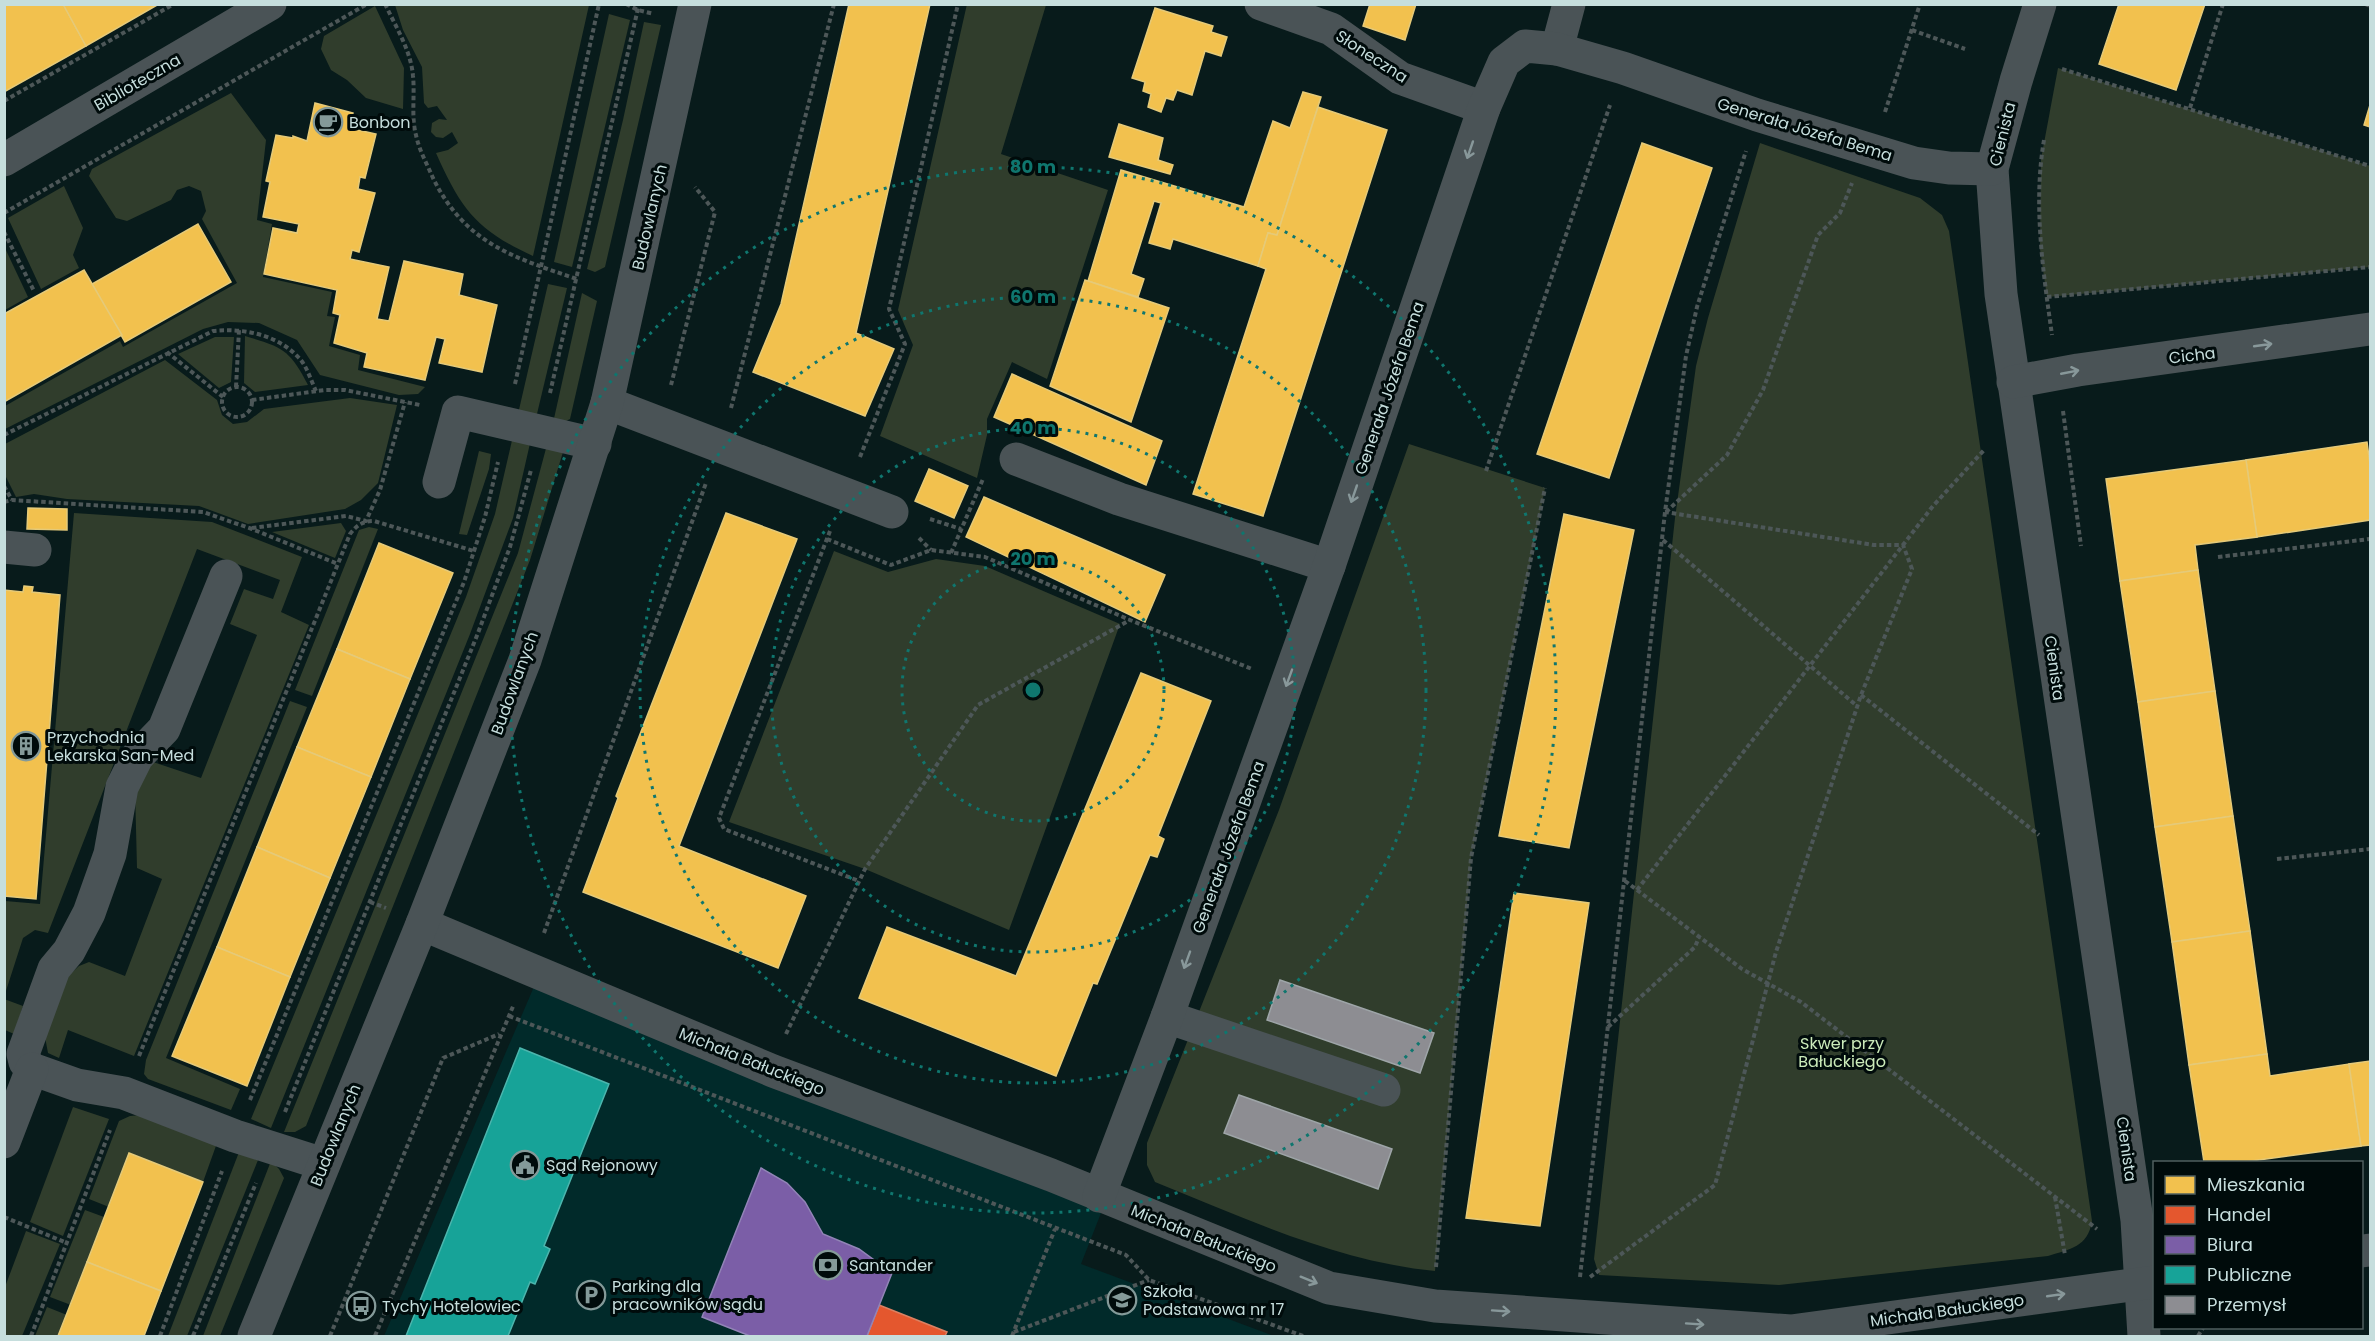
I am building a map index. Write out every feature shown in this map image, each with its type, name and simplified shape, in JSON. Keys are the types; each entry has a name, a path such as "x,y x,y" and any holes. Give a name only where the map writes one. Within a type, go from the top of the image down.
{"street":[{"name":"Biblioteczna","path":"4,160 270,4"},
{"name":"Budowlanych","path":"254,1336 422,924 525,660 607,403 695,4"},
{"name":"Słoneczna","path":"1261,4 1331,29 1400,78 1484,108"},
{"path":"1557,49 1569,4"},
{"name":"Cienista","path":"2040,4 1992,169 2001,294 2147,1283 2144,1336"},
{"name":"Generała Józefa Bema","path":"1099,1196 1167,1017 1329,566 1484,108 1504,62 1525,46 1557,49 1623,68 1757,115 1914,163 1949,168 1992,169"},
{"name":"Cicha","path":"2013,382 2370,329"},
{"path":"607,403 892,512"},
{"path":"439,482 458,412 595,444"},
{"path":"1016,459 1119,499 1329,566"},
{"path":"226,576 164,729 137,756 122,787 110,854 89,913 69,951 54,969 23,1054 25,1062 32,1069 78,1085 124,1093 235,1136 323,1164"},
{"name":"Michała Bałuckiego","path":"422,924 773,1071 1051,1175 1329,1288 1435,1306 1791,1331 2147,1283"},
{"path":"1167,1017 1384,1090"},
{"path":"4,1142 32,1069"}],"path":[{"path":"4,101 174,4"},
{"path":"4,213 367,4"},
{"path":"385,4 409,55 413,76 415,135 445,201 463,223 493,246 541,267 577,279"},
{"path":"160,1336 235,1136 464,582 507,424 599,4"},
{"path":"193,1336 478,633 510,547 542,431 639,4"},
{"path":"730,410 834,4"},
{"path":"1884,114 1920,4"},
{"path":"2190,108 2223,4"},
{"path":"2365,4 2370,6"},
{"path":"1912,30 1965,49"},
{"path":"2056,74 2058,68 2370,165"},
{"path":"1486,471 1612,100"},
{"path":"2044,136 2041,159 2040,249 2082,553"},
{"path":"1749,142 1697,306 1686,356 1665,512 1579,1284 1715,1185 1776,952 1860,695 1912,569 1903,545"},
{"path":"671,388 715,212 695,187 698,176"},
{"path":"1665,512 1727,455 1763,390 1818,235 1840,213 1855,176"},
{"path":"4,232 34,291"},
{"path":"2047,297 2370,267"},
{"path":"236,387 239,330"},
{"path":"4,435 166,352 213,331 239,330 276,340 300,359 316,392"},
{"path":"166,352 223,397"},
{"path":"236,387 247,390 252,400 249,411 238,417 232,416 224,409 223,397 226,392 236,387"},
{"path":"252,400 345,390 458,412"},
{"path":"31,1336 124,1093 350,534 357,525 366,521 380,490 405,402"},
{"path":"720,406 741,414"},
{"path":"375,1336 500,1034 530,969 695,516 718,445"},
{"path":"1637,890 1933,506 1984,449"},
{"path":"951,553 990,462 1016,459"},
{"path":"4,486 12,501"},
{"path":"1435,1270 1471,858 1545,488"},
{"path":"4,502 203,512 252,528 338,564"},
{"path":"1665,512 1874,545 1903,545"},
{"path":"252,528 345,516 374,521 474,551"},
{"path":"827,539 891,565 932,550 985,557 1130,620 1287,683"},
{"path":"1662,539 1857,706"},
{"path":"2218,556 2370,539"},
{"path":"786,1034 865,869 978,705 1130,620"},
{"path":"1860,695 2039,835"},
{"path":"2277,859 2370,849"},
{"path":"1625,881 1742,969 1801,1002 2101,1233 2103,1225"},
{"path":"1608,1027 1695,947 1699,937"},
{"path":"508,1016 1126,1255 1149,1280 1303,1336"},
{"path":"330,1336 443,1058 500,1034"},
{"path":"2055,1197 2066,1262"},
{"path":"4,1217 67,1243"},
{"path":"1013,1334 1055,1229"},
{"path":"1013,1334 1149,1280"}],"shaded area":[{"path":"536,982 1103,1208 1081,1264 1274,1336 384,1336"}],"green space":[{"path":"967,4 1046,5 1001,154 1108,190 1047,379 1012,362 987,419 987,435 977,478 880,436 913,345 898,310"},
{"path":"395,5 589,5 533,256 497,237 484,227 472,216 454,189 436,153 448,150 458,143 452,132 443,138 436,137 431,132 432,123 439,119 447,120 437,106 428,108 424,103 422,67 403,30"},
{"path":"375,6 404,68 403,109 366,98 347,80 331,70 321,49 324,36"},
{"path":"609,14 630,20 572,267 554,262"},
{"path":"644,22 661,25 605,267 595,272 587,269"},
{"path":"2058,68 2370,166 2370,267 2047,297 2040,249 2041,159"},
{"path":"231,93 266,140 257,220 272,224 263,277 332,292 327,316 335,317 329,346 360,355 358,370 425,387 418,394 399,395 320,375 297,340 259,323 228,322 203,329 5,429 5,406 120,341 123,347 237,283 202,219 206,211 201,191 189,186 177,190 171,200 127,221 116,218 89,176 92,169"},
{"name":"Skwer przy Bałuckiego","path":"1760,143 1920,198 1942,215 1949,231 2092,1221 2087,1236 2077,1246 2048,1256 1779,1285 1599,1275 1594,1259 1675,518 1696,366"},
{"path":"64,186 83,228 73,255 79,268 41,289 8,218"},
{"path":"4,246 28,297 5,310 4,310"},
{"path":"548,284 567,288 536,418 518,414"},
{"path":"582,293 597,301 570,419 562,423 553,423"},
{"path":"245,336 268,343 284,352 296,364 308,385 255,392 244,383"},
{"path":"215,337 234,337 231,382 219,388 178,354"},
{"path":"165,360 217,400 222,415 233,424 247,422 264,409 350,398 397,405 378,483 361,500 345,509 248,524 199,506 67,499 34,494 16,497 5,475 5,444"},
{"path":"513,436 531,439 513,518 470,634 271,1128 251,1119 466,597 495,514"},
{"path":"548,441 563,452 530,560 306,1126 295,1132 284,1132 518,553"},
{"path":"1409,444 1545,488 1471,858 1435,1271 1362,1258 1292,1237 1155,1182 1147,1165 1147,1143 1279,810"},
{"path":"479,451 491,454 489,469 467,535 459,534"},
{"path":"74,513 212,522 302,557 281,612 309,625 134,1056 68,1030 59,1058 48,1053 45,1037 68,976 79,966 89,962 125,976 162,879 137,868 135,789 153,762 201,778 257,635 230,624 244,589 273,599 280,580 197,549 48,933 35,930 23,938 5,994 5,901 40,904"},
{"path":"341,523 346,531 335,558 272,532"},
{"path":"369,527 378,529 312,696 295,690 359,530"},
{"path":"834,551 888,572 936,559 985,566 1120,624 1009,930 865,869 729,822"},
{"path":"290,701 307,707 166,1058 240,1089 231,1110 148,1079 144,1074 146,1060"},
{"path":"4,999 23,1006 14,1034 5,1030"},
{"path":"73,1107 109,1119 63,1236 30,1222"},
{"path":"141,1115 217,1143 203,1182 129,1154 109,1207 89,1199 119,1121 130,1116"},
{"path":"241,1147 260,1155 187,1336 168,1336"},
{"path":"271,1161 284,1178 220,1336 203,1336"},
{"path":"85,1210 104,1217 71,1305 50,1297"},
{"path":"26,1231 60,1244 22,1336 5,1336 5,1287"},
{"path":"47,1307 67,1315 58,1336 35,1336"}],"building: Mieszkania":[{"path":"4,4 63,4 86,46 4,92"},
{"path":"63,4 159,4 86,46"},
{"path":"849,4 930,4 856,333 894,349 865,416 753,372 781,304"},
{"path":"1370,4 1416,4 1405,40 1363,26"},
{"path":"2119,4 2205,4 2176,90 2099,64"},
{"path":"1155,8 1213,26 1211,32 1227,37 1221,56 1205,51 1192,95 1177,90 1173,100 1166,98 1161,112 1148,107 1151,94 1143,91 1145,82 1132,78"},
{"path":"1303,92 1321,97 1277,235 1268,233 1258,266 1173,239 1170,249 1149,243 1161,203 1154,201 1131,274 1144,279 1138,297 1088,281 1121,170 1244,207 1273,121 1290,128"},
{"path":"315,103 353,113 349,128 376,134 365,178 360,177 358,189 375,193 359,252 352,250 350,259 389,267 377,319 389,321 404,261 463,274 459,295 497,305 482,372 439,363 445,339 436,337 425,380 364,367 367,353 334,343 340,315 333,313 337,290 264,274 273,228 297,233 299,224 263,217 270,182 266,181 276,135 293,138 293,136 307,141"},
{"path":"2370,105 2370,127 2364,125"},
{"path":"1318,107 1387,130 1263,516 1193,494 1266,269 1258,266 1268,233 1277,235"},
{"path":"1119,124 1163,138 1158,160 1173,165 1170,174 1109,157"},
{"path":"1642,143 1712,168 1609,478 1537,454"},
{"path":"198,224 231,282 125,342 92,284"},
{"path":"84,270 122,335 4,402 4,314"},
{"path":"1085,280 1169,308 1131,422 1050,386"},
{"path":"1012,374 1162,441 1146,485 994,417"},
{"path":"2367,442 2370,464 2370,520 2257,537 2246,460"},
{"path":"2246,460 2257,537 2195,545 2198,570 2120,581 2106,479"},
{"path":"929,469 968,486 954,518 915,501"},
{"path":"984,497 1165,575 1145,622 966,537"},
{"path":"28,508 67,509 67,530 27,529"},
{"path":"726,513 797,539 679,846 806,896 778,968 583,892 618,798 616,796"},
{"path":"1564,514 1634,530 1569,848 1499,836"},
{"path":"379,543 453,573 410,679 337,649"},
{"path":"2198,570 2215,691 2138,702 2120,581"},
{"name":"Przychodnia Lekarska San-Med","path":"24,586 33,587 32,592 60,595 36,899 4,896 4,590 23,592"},
{"path":"337,649 410,679 371,777 297,747"},
{"path":"1141,673 1211,701 1158,836 1164,839 1157,857 1150,855 1097,984 1093,983 1056,1076 859,998 887,927 1016,976"},
{"path":"2215,691 2233,816 2155,827 2138,702"},
{"path":"297,747 371,777 330,878 257,847"},
{"path":"2233,816 2250,931 2172,942 2155,827"},
{"path":"257,847 330,878 290,977 217,947"},
{"path":"1514,893 1589,903 1540,1226 1466,1218"},
{"path":"2250,931 2267,1054 2189,1065 2172,942"},
{"path":"217,947 290,977 247,1086 172,1056"},
{"path":"2267,1054 2270,1076 2349,1064 2361,1146 2251,1161 2204,1161 2189,1065"},
{"path":"2370,1061 2370,1145 2361,1146 2349,1064"},
{"path":"129,1153 203,1182 161,1291 87,1262"},
{"path":"87,1262 161,1291 144,1336 58,1336"}],"building: Handel":[{"path":"879,1305 947,1332 945,1336 867,1336"}],"building: Biura":[{"path":"761,1168 787,1183 805,1202 823,1234 859,1249 892,1273 867,1336 750,1336 702,1317"}],"building: Publiczne":[{"name":"Sąd Rejonowy","path":"520,1048 609,1084 544,1246 550,1249 535,1284 530,1282 508,1336 406,1336"}],"building: Przemysł":[{"path":"1280,980 1434,1033 1420,1073 1267,1020"},
{"path":"1239,1095 1392,1149 1378,1189 1224,1133"}],"place":[{"name":"Bonbon","path":"328,122"},
{"name":"Przychodnia Lekarska San-Med","path":"26,746"},
{"name":"Sąd Rejonowy","path":"525,1165"},
{"name":"Santander","path":"828,1265"},
{"name":"Parking dla pracowników sądu","path":"591,1295"},
{"name":"Szkoła Podstawowa nr 17","path":"1122,1300"},
{"name":"Tychy Hotelowiec","path":"361,1306"}]}
